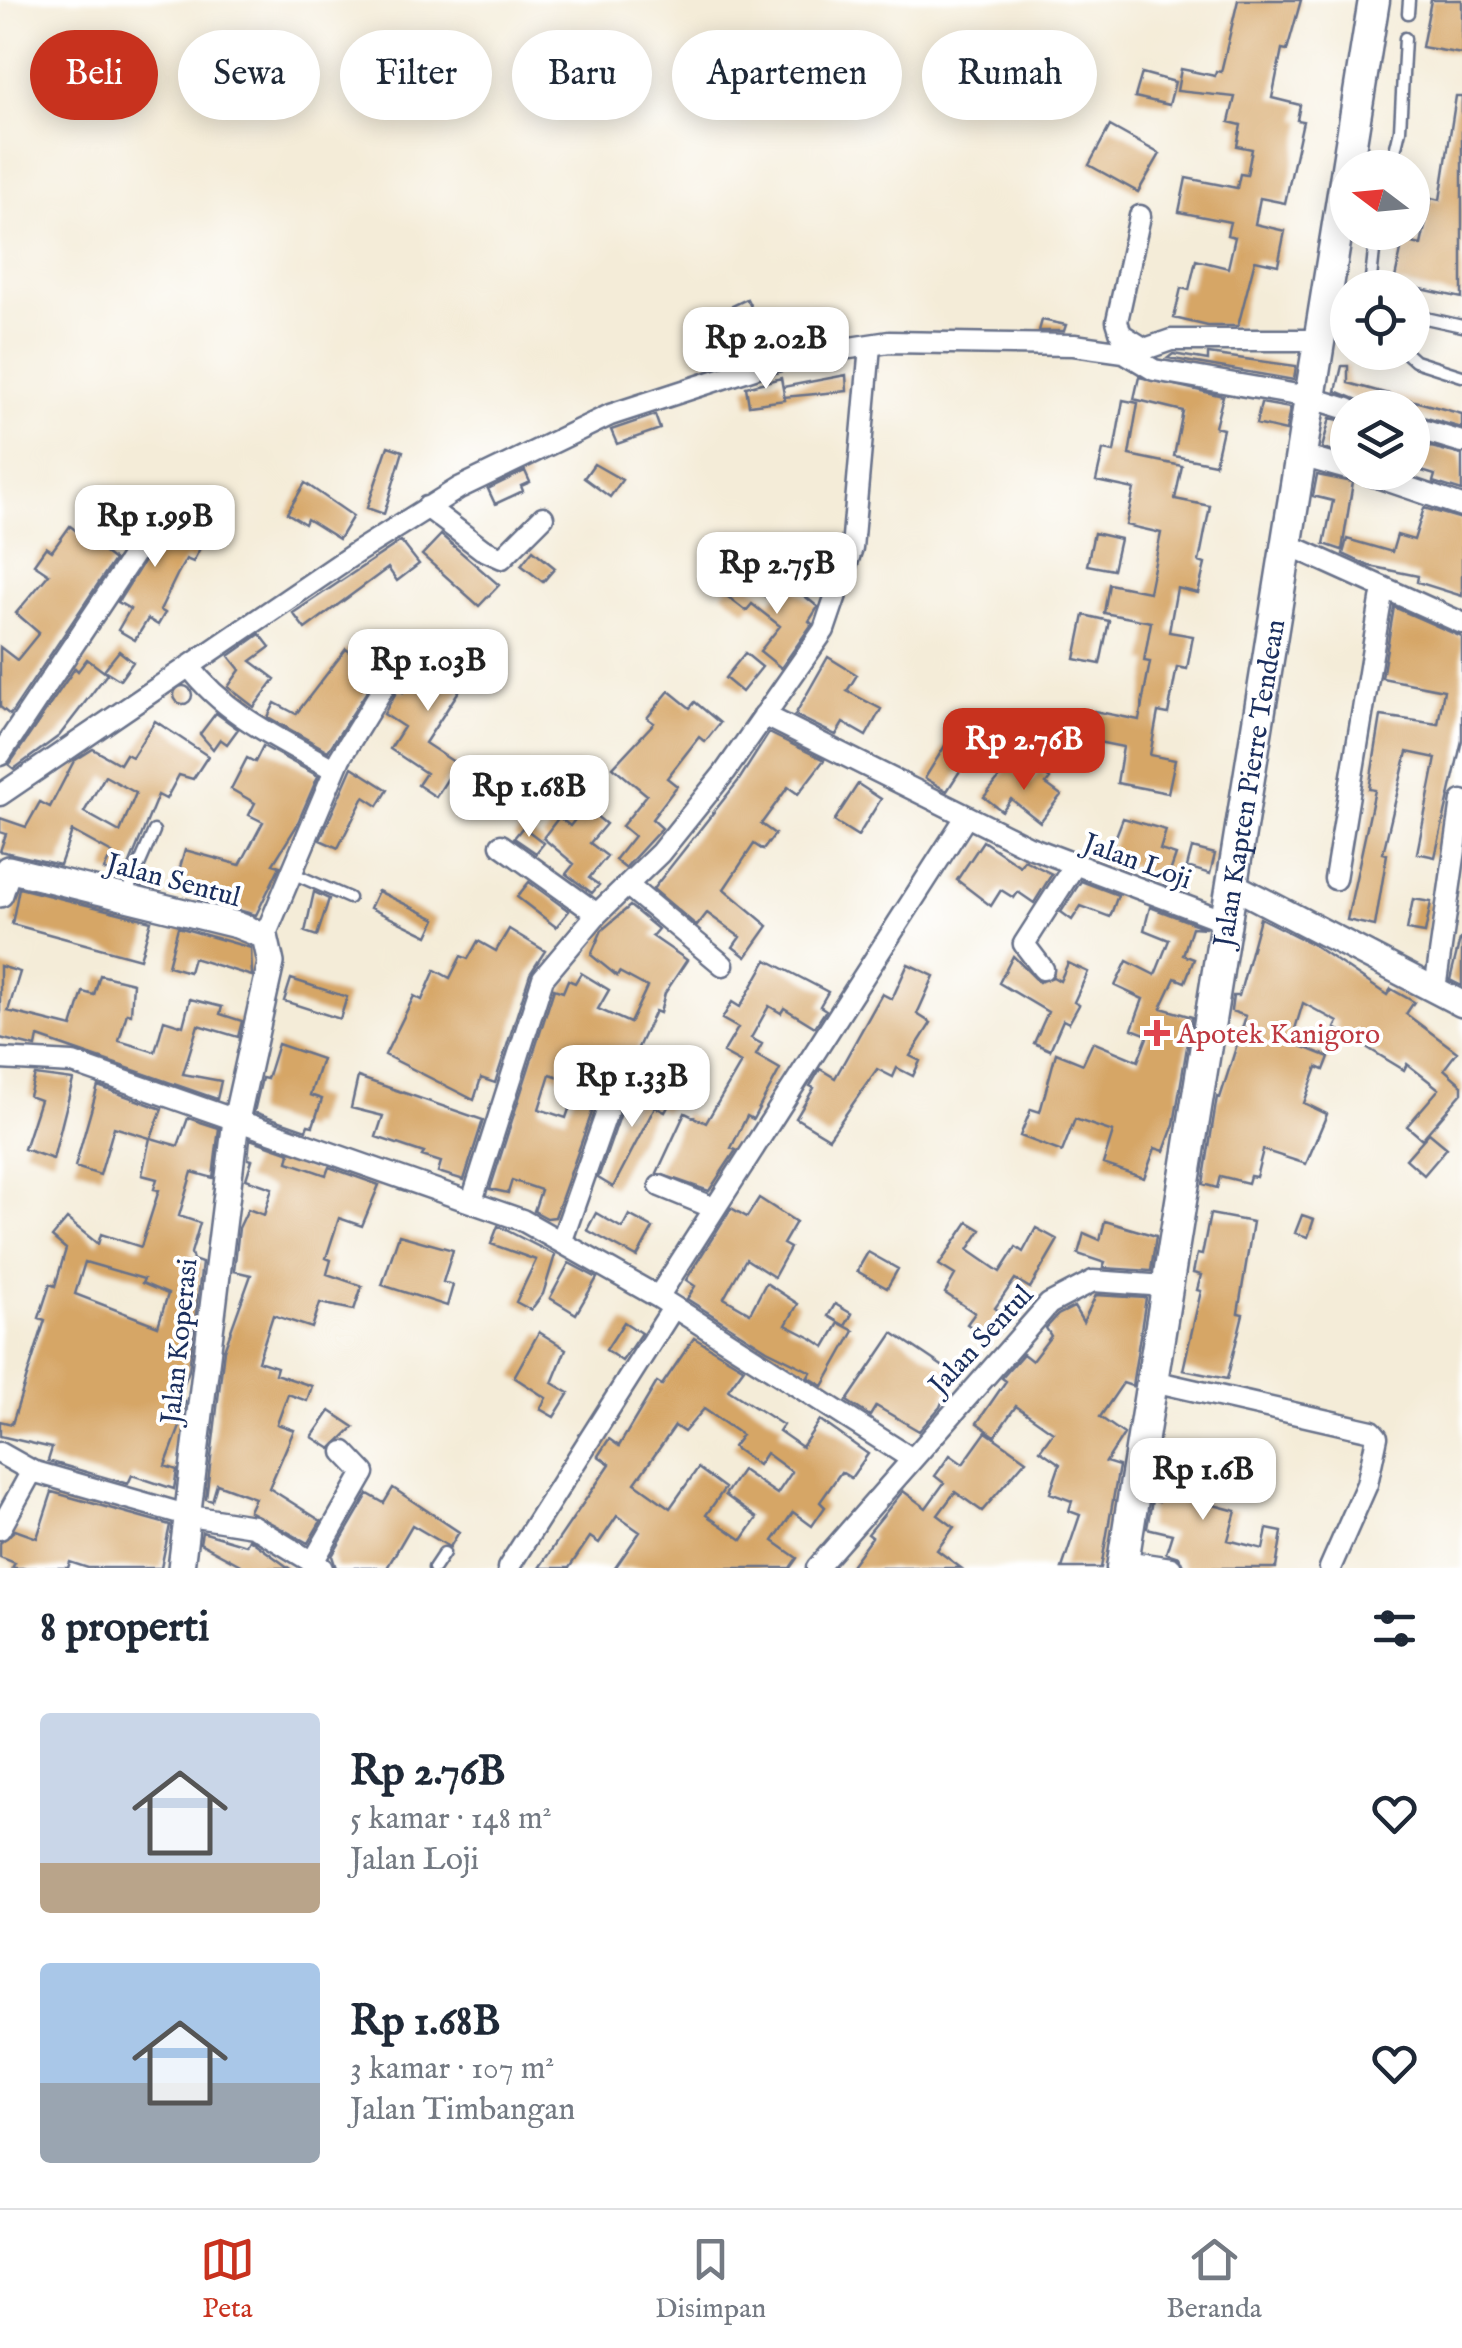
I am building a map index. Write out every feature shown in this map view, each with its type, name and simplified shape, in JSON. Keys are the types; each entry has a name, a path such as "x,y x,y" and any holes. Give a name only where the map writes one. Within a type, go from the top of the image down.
{"main road":[{"name":"Jalan Kapten Pierre Tendean","path":"1123,1564 1374,0"}],"street":[{"path":"1140,216 1117,320 1121,334 1154,370 1330,403"},
{"path":"0,795 427,506 610,415 785,358 890,342 1074,345 1135,350 1171,340 1319,340"},
{"path":"472,1201 536,992 563,951 671,840 824,630 840,594 852,548 870,346"},
{"path":"1430,433 1462,442"},
{"path":"1302,456 1330,464"},
{"path":"1415,490 1462,506"},
{"path":"427,506 482,550 502,558 542,517"},
{"path":"0,755 144,539"},
{"path":"1287,544 1462,623"},
{"path":"1335,879 1383,588"},
{"path":"189,666 214,694 256,726 335,770"},
{"path":"265,936 335,770 385,686"},
{"name":"Jalan Loji","path":"764,715 1074,866 1225,921"},
{"path":"1435,989 1462,801"},
{"path":"508,1568 666,1303 714,1208 966,816"},
{"path":"501,846 597,914"},
{"path":"1044,969 1024,944 1074,866"},
{"name":"Jalan Sentul","path":"3,877 126,896 265,936 271,963 236,1120"},
{"path":"627,885 724,965"},
{"path":"1234,886 1462,1004"},
{"path":"0,1059 73,1063 472,1201 562,1240 912,1459"},
{"path":"562,1240 620,1074"},
{"name":"Jalan Koperasi","path":"180,1568 190,1516 236,1120"},
{"path":"660,1186 714,1208"},
{"name":"Jalan Sentul","path":"817,1568 1048,1304 1093,1282 1166,1286"},
{"path":"1153,1381 1372,1431 1376,1437 1376,1458 1330,1568"},
{"path":"0,1452 32,1471 190,1516 253,1526 317,1565 364,1474 344,1452"},
{"path":"0,1528 32,1471"},
{"path":"1123,1564 1172,1568"}],"lane":[{"path":"1408,14 1409,0"},
{"path":"1395,150 1405,38"},
{"path":"1430,319 1462,326"},
{"path":"1430,366 1462,376"},
{"path":"126,896 154,830"},
{"path":"291,872 350,898"},
{"path":"434,1568 444,1552"}],"building":[{"path":"1238,0 1301,0 1287,50 1282,49 1272,98 1300,105 1297,120 1303,121 1285,203 1260,198 1255,224 1285,231 1278,265 1255,260 1238,326 1208,326 1174,318 1181,288 1189,290 1196,260 1228,268 1235,237 1227,235 1230,222 1179,212 1186,178 1237,188 1240,174 1247,175 1252,149 1237,146 1241,125 1229,122 1235,97 1177,91 1181,69 1215,76 1216,71 1221,72"},
{"path":"1431,0 1462,0 1462,54 1422,47"},
{"path":"1142,73 1175,82 1169,105 1135,97"},
{"path":"1456,96 1462,96 1462,298 1430,291 1430,270 1397,270 1401,250 1430,250 1430,203 1431,198 1440,200"},
{"path":"1110,126 1160,154 1138,192 1089,165"},
{"path":"747,299 758,321 723,342 711,316"},
{"path":"1042,320 1066,325 1064,331 1039,331"},
{"path":"1173,354 1208,360 1208,354 1296,366 1294,380 1168,358"},
{"path":"1341,370 1348,370 1348,383 1374,390 1336,390"},
{"path":"846,375 847,391 784,397 783,387"},
{"path":"1139,377 1223,396 1215,427 1223,429 1215,464 1174,456 1183,411 1134,399"},
{"path":"781,378 785,400 749,405 746,387"},
{"path":"1123,400 1138,403 1129,455 1182,466 1175,499 1210,506 1199,562 1205,564 1198,593 1177,588 1169,632 1193,636 1187,669 1177,667 1168,714 1158,712 1150,755 1175,760 1168,793 1117,783 1123,747 1088,740 1094,711 1139,720 1150,662 1144,661 1151,622 1104,613 1109,584 1149,592 1161,533 1126,525 1134,489 1096,481 1103,450 1114,452"},
{"path":"1261,403 1290,408 1286,431 1256,424"},
{"path":"1430,405 1462,414 1462,428 1430,419"},
{"path":"655,415 660,429 617,444 611,430"},
{"path":"1330,418 1330,450 1322,448"},
{"path":"388,446 403,451 384,514 367,508"},
{"path":"1430,447 1462,455 1462,491 1433,482 1435,475 1430,473"},
{"path":"594,464 622,480 610,497 584,478"},
{"path":"525,471 530,482 521,486 523,491 495,504 488,489"},
{"path":"1317,475 1330,478 1330,490 1352,490 1342,550 1324,544 1333,501 1313,496"},
{"path":"305,483 353,516 339,539 307,519 305,524 287,513"},
{"path":"133,503 204,540 193,562 186,559 177,575 160,610 165,613 158,625 148,619 135,640 118,630 130,609 118,602 158,539 151,527 137,528 123,519"},
{"path":"1424,508 1462,519 1462,596 1417,582 1418,576 1369,566 1343,554 1347,539 1392,552 1397,535 1414,540"},
{"path":"70,526 86,538 90,532 102,540 97,547 114,560 10,715 0,707 0,647 17,660 39,633 16,613 49,574 34,564 46,547 52,551"},
{"path":"1094,533 1120,539 1113,570 1087,565"},
{"path":"441,535 499,585 479,606 422,555"},
{"path":"401,541 419,564 397,581 388,568 305,629 293,613"},
{"path":"533,550 555,568 543,582 521,565"},
{"path":"738,575 771,601 776,595 781,598 791,585 818,607 809,621 812,624 781,668 760,651 780,626 752,604 746,611 723,593"},
{"path":"1394,607 1462,637 1462,740 1435,857 1417,853 1436,758 1407,752 1383,853 1387,854 1375,926 1347,920 1375,790 1369,789 1381,716 1438,724 1444,690 1382,678"},
{"path":"1084,615 1109,621 1100,664 1075,659"},
{"path":"260,634 270,647 251,661 275,679 254,707 228,687 240,670 229,656"},
{"path":"439,642 474,668 425,743 457,764 436,797 418,785 426,773 390,749 404,727 384,714 398,689 403,692"},
{"path":"346,649 379,673 328,751 268,717 275,703 296,714"},
{"path":"119,651 133,662 120,680 104,670"},
{"path":"745,653 762,667 742,692 725,678"},
{"path":"828,657 857,675 847,691 881,709 866,736 843,723 836,735 795,715"},
{"path":"87,659 107,674 59,736 14,769 9,765 75,668 78,671"},
{"path":"183,686 192,695 183,704 174,695"},
{"path":"669,691 690,708 695,702 720,723 705,742 699,737 667,778 677,786 652,819 662,828 625,868 615,860 634,836 622,826 647,795 613,767 654,723 647,718"},
{"path":"216,713 238,729 227,744 220,739 213,749 200,734"},
{"path":"964,715 987,729 947,791 925,778"},
{"path":"155,721 208,756 193,779 179,775 166,799 158,795 124,878 104,870 112,853 72,831 60,865 0,851 6,834 0,832 0,818 26,827 40,802 50,807 74,761 93,749 120,764 126,754 132,757","holes":["105,776 136,793 120,832 84,812"]},
{"path":"769,733 824,760 798,794 788,787 761,824 775,834 763,850 754,844 724,889 768,926 746,957 733,947 740,937 707,913 697,926 653,889 739,780"},
{"path":"263,746 318,776 296,827 273,864 280,866 256,915 199,899 201,894 187,889 189,882 177,878 185,850 240,865 263,822 249,815 255,803 231,789 247,758 255,762"},
{"path":"1009,766 1030,783 1040,771 1050,779 1046,784 1061,795 1040,822 1011,799 1002,811 984,797"},
{"path":"352,767 388,790 378,806 364,797 338,848 320,840"},
{"path":"858,784 881,799 858,836 834,821"},
{"path":"585,807 606,824 590,843 607,856 589,878 599,885 592,893 566,874 574,864 543,838 559,817 570,826"},
{"path":"1123,818 1166,830 1160,850 1176,855 1167,881 1108,857"},
{"path":"523,827 544,843 536,853 514,838"},
{"path":"983,841 1020,866 1024,860 1052,874 1034,903 1018,892 1014,898 1001,890 991,906 957,880"},
{"path":"1192,848 1215,854 1210,874 1187,867"},
{"path":"1081,881 1118,895 1110,917 1081,906 1072,920 1061,912"},
{"path":"529,882 569,911 556,927 517,897"},
{"path":"19,888 151,921 140,959 12,924"},
{"path":"378,891 436,919 428,936 370,908"},
{"path":"314,892 329,899 317,936 305,932"},
{"path":"1413,899 1431,902 1425,933 1407,930"},
{"path":"630,906 658,929 652,936 687,960 665,993 660,1013 655,1011 630,1065 617,1060 607,1070 555,1217 547,1218 534,1211 541,1190 512,1180 508,1193 490,1189 554,989 563,992 568,980 575,983 581,973 609,990 598,1009 630,1023 647,987 619,972 617,976 591,955 602,930","holes":["550,1074 578,1083 566,1118 539,1109"]},
{"path":"1150,907 1206,928 1192,927 1183,955 1194,959 1185,982 1175,978 1161,1008 1192,1017 1174,1124 1164,1151 1155,1148 1144,1178 1103,1164 1113,1132 1075,1119 1062,1152 1020,1136 1031,1109 1040,1112 1056,1053 1083,1064 1093,1042 1138,1061 1148,1035 1132,1029 1143,999 1115,986 1127,961 1155,975 1169,940 1144,930"},
{"path":"1260,918 1312,944 1387,995 1391,989 1414,1002 1406,1014 1457,1052 1444,1069 1462,1085 1462,1093 1422,1139 1407,1126 1439,1089 1407,1064 1404,1070 1335,1028 1338,1022 1303,1003 1291,1042 1329,1057 1324,1070 1317,1067 1304,1103 1327,1114 1306,1164 1263,1150 1256,1177 1250,1176 1248,1183 1220,1176 1217,1188 1203,1184 1217,1097 1220,1098 1246,1016 1231,1011 1233,996 1239,996"},
{"path":"178,927 251,948 252,976 193,958 189,972 168,966"},
{"path":"509,929 545,951 530,974 495,1083 481,1078 474,1100 385,1055 414,996 422,1000 435,970 450,978 461,956 468,959 478,941 496,951"},
{"path":"1462,939 1462,986 1450,980"},
{"path":"1013,956 1039,982 1053,977 1060,981 1068,963 1088,972 1074,1002 1079,1005 1069,1023 1063,1020 1050,1050 1034,1043 1048,1012 999,983"},
{"path":"767,960 828,992 820,1006 826,1010 815,1027 784,1008 781,1013 769,1006 751,1038 762,1044 756,1055 780,1069 753,1119 747,1116 731,1148 736,1150 709,1191 657,1173 685,1113 706,1123 741,1063 723,1053 738,1028 722,1019 732,1002 740,1007"},
{"path":"908,964 934,976 917,1014 931,1023 910,1056 920,1061 913,1076 897,1068 893,1077 877,1069 829,1138 796,1118 814,1088 810,1086 820,1069 835,1078 882,994 892,999"},
{"path":"0,966 20,972 8,1011 72,1027 83,992 94,995 100,975 133,983 131,1014 127,1013 119,1041 155,1052 164,1020 183,1026 190,999 222,1007 220,1014 242,1021 238,1037 198,1025 183,1074 221,1081 217,1099 38,1037 36,1047 0,1038"},
{"path":"291,979 347,997 340,1019 284,1001"},
{"path":"278,1044 322,1059 310,1095 322,1099 313,1126 308,1125 306,1130 254,1112 262,1078 267,1079"},
{"path":"35,1075 73,1080 53,1159 24,1149 40,1100 29,1096"},
{"path":"358,1077 483,1120 464,1180 438,1172 441,1162 422,1156 424,1153 376,1137 383,1116 351,1108"},
{"path":"645,1081 674,1096 665,1112 655,1107 613,1187 598,1178 621,1113 627,1114"},
{"path":"98,1086 162,1109 151,1138 178,1146 188,1118 219,1128 213,1178 192,1172 179,1216 200,1223 191,1253 193,1260 202,1263 189,1370 178,1399 185,1401 183,1419 165,1466 177,1470 174,1489 132,1475 128,1484 48,1461 52,1448 0,1436 0,1421 12,1424 45,1320 39,1318 50,1284 55,1286 66,1249 52,1237 67,1219 98,1244 101,1234 141,1247 159,1190 154,1189 157,1179 142,1175 150,1138 114,1127 100,1175 75,1167","holes":["85,1262 144,1279 142,1283 168,1294 158,1326 75,1294"]},
{"path":"1429,1133 1447,1148 1424,1175 1406,1159"},
{"path":"250,1139 290,1153 288,1162 326,1175 329,1167 379,1185 362,1226 339,1218 326,1258 331,1260 327,1274 362,1286 354,1310 320,1303 312,1328 273,1315 258,1361 277,1367 275,1374 312,1386 307,1401 288,1394 277,1424 294,1430 269,1488 321,1521 308,1543 249,1511 255,1498 217,1484 212,1501 206,1499 224,1350 251,1275 234,1271 239,1228 248,1209 264,1215 272,1188 246,1179 252,1160 248,1159"},
{"path":"759,1198 796,1222 783,1244 790,1248 774,1277 746,1259 724,1298 750,1313 766,1283 798,1304 786,1325 825,1347 839,1323 854,1331 823,1386 808,1377 811,1372 767,1350 687,1299 695,1286 686,1280 731,1208 747,1217"},
{"path":"596,1213 622,1228 629,1215 653,1228 637,1257 587,1230"},
{"path":"1210,1214 1253,1222 1238,1313 1243,1314 1227,1379 1183,1370 1201,1291 1197,1290 1201,1275 1193,1273 1197,1254 1202,1255"},
{"path":"1302,1215 1314,1219 1308,1237 1295,1233"},
{"path":"1105,1221 1156,1236 1151,1271 1103,1268 1105,1263 1078,1254 1084,1233 1100,1240"},
{"path":"968,1222 981,1230 968,1250 1000,1272 1016,1247 1023,1252 1036,1228 1058,1240 1030,1288 1015,1279 995,1308 1000,1312 984,1336 967,1324 975,1313 945,1293 955,1275 939,1265"},
{"path":"498,1226 555,1255 543,1294 531,1310 516,1302 536,1260 491,1244"},
{"path":"399,1235 453,1250 443,1282 453,1285 447,1306 382,1285"},
{"path":"868,1252 898,1269 887,1288 857,1271"},
{"path":"569,1263 597,1278 576,1314 550,1298"},
{"path":"1096,1295 1146,1298 1132,1386 1123,1383 1100,1417 1124,1434 1106,1462 1119,1466 1101,1568 1062,1568 1080,1515 1069,1511 1072,1501 1050,1493 1060,1464 1040,1450 1053,1432 1016,1406 995,1436 977,1423 1006,1381 1002,1378 1023,1354 1032,1361 1051,1336 1046,1328 1058,1315 1074,1307 1083,1322"},
{"path":"835,1304 852,1314 845,1326 828,1316"},
{"path":"624,1322 641,1333 622,1361 606,1350"},
{"path":"539,1332 566,1349 552,1383 569,1393 554,1417 540,1409 546,1398 514,1377"},
{"path":"893,1333 954,1374 940,1407 919,1431 876,1406 870,1416 847,1401"},
{"path":"694,1338 744,1368 728,1390 783,1425 779,1431 802,1447 820,1420 868,1454 851,1478 841,1472 820,1502 825,1507 812,1526 793,1512 773,1541 797,1558 790,1568 615,1568 640,1532 617,1516 599,1543 590,1537 569,1568 539,1568 610,1464 598,1456 609,1439 619,1446 657,1382 662,1385","holes":["704,1409 742,1435 733,1447 758,1465 766,1453 792,1472 777,1494 742,1470 725,1495 757,1518 742,1540 706,1515 725,1488 698,1468 670,1508 635,1483 675,1426 684,1432"]},
{"path":"330,1411 354,1427 331,1449 312,1437"},
{"path":"986,1432 1026,1460 982,1511 955,1492 938,1515 954,1527 937,1550 961,1568 849,1568 872,1537 868,1534 903,1491 926,1508 944,1483 935,1476 950,1455 963,1464"},
{"path":"1159,1455 1210,1468 1202,1502 1236,1511 1228,1540 1263,1549 1267,1529 1282,1532 1276,1568 1184,1568 1179,1557 1166,1553 1172,1534 1147,1528 1152,1500 1159,1502 1166,1476 1156,1474"},
{"path":"393,1488 459,1532 450,1547 412,1525 387,1568 336,1568 332,1556 368,1494 384,1503"},
{"path":"52,1492 170,1525 161,1568 88,1568 70,1562 68,1568 12,1568 15,1563 0,1557 0,1543 15,1530 37,1538"},
{"path":"202,1532 246,1545 249,1539 289,1568 246,1568 200,1543"}],"place":[{"name":"Apotek Kanigoro","path":"1157,1033"}]}
